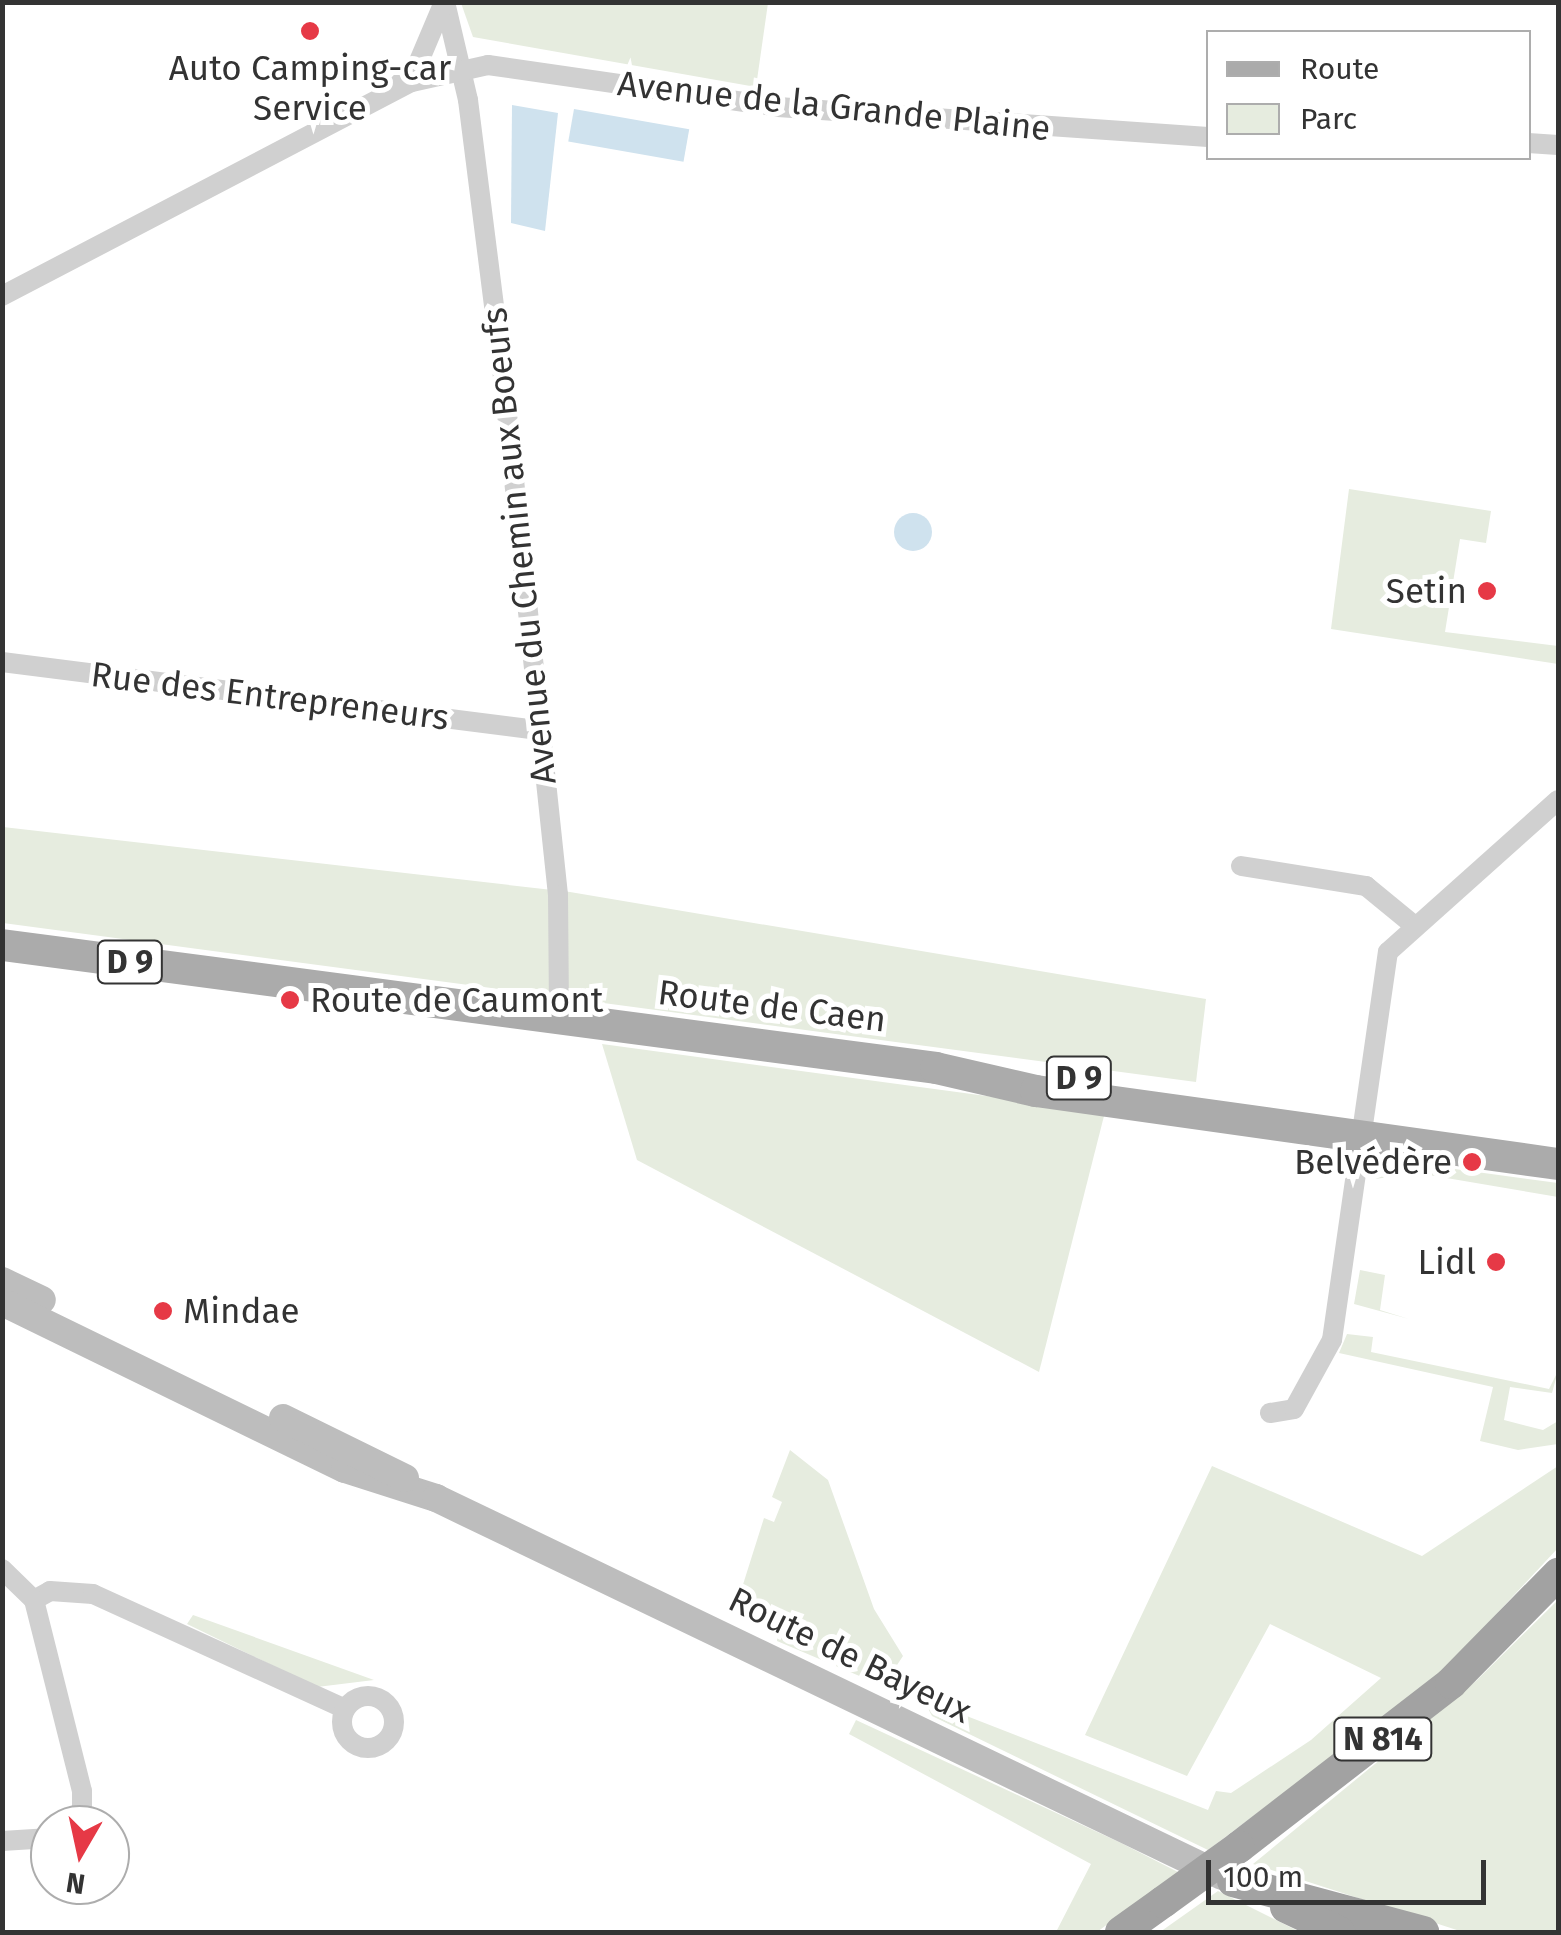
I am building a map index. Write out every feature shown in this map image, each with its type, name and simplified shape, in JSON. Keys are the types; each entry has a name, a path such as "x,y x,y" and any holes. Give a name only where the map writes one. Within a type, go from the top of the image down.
{"highway":[{"name":"N 814","path":"1121,1932 1451,1683 1558,1574"},
{"path":"1232,1880 1338,1932"},
{"path":"1232,1880 1423,1932"}],"main road":[{"name":"Route de Caen","path":"2,945 936,1068 1034,1072 1558,1164"},
{"name":"Route de Caen","path":"1358,1127 1558,1143"},
{"name":"Route de Bayeux","path":"2,1281 364,1452 436,1498 1232,1880"},
{"name":"Route de Bayeux","path":"2,1302 346,1469 436,1498"}],"street":[{"name":"Avenue du Chemin aux Boeufs","path":"445,2 462,74 537,730 566,990 559,1018"},
{"path":"2,296 389,93 417,66 445,2"},
{"name":"Avenue de la Grande Plaine","path":"389,93 502,64 778,107 1206,137"},
{"path":"1531,144 1558,145"},
{"name":"Rue des Entrepreneurs","path":"2,662 537,730"},
{"path":"1270,1414 1294,1408 1332,1340 1382,965 1411,923 1558,800"},
{"path":"1241,866 1366,886 1411,923"},
{"path":"2,1569 34,1600 82,1791 82,1805"},
{"path":"34,1600 50,1591 93,1594 345,1709"},
{"path":"2,1842 30,1840"}],"green space":[{"path":"461,3 768,3 756,87 473,37"},
{"path":"1349,489 1491,511 1486,543 1460,539 1445,632 1558,646 1558,664 1331,629"},
{"path":"3,827 570,892 1206,999 1196,1082 3,923"},
{"path":"602,1044 1105,1112 1039,1372 637,1160"},
{"path":"1418,1164 1558,1183 1558,1197 1417,1173 1375,1179"},
{"path":"1360,1270 1385,1275 1380,1310 1409,1319 1354,1304"},
{"path":"1347,1334 1373,1337 1371,1352 1549,1389 1558,1371 1552,1393 1510,1387 1504,1420 1543,1430 1558,1421 1558,1444 1518,1450 1480,1441 1493,1387 1339,1353"},
{"path":"790,1450 828,1480 874,1609 903,1656 883,1686 777,1641 778,1626 734,1613 764,1518 774,1522 782,1502 772,1497"},
{"path":"1212,1466 1422,1556 1558,1466 1558,1548 1436,1679 1208,1850 932,1716 923,1699 1208,1810 1216,1791 1231,1793 1311,1740 1381,1678 1270,1624 1187,1776 1085,1735"},
{"path":"1558,1600 1558,1932 1463,1932 1253,1864 1476,1681"},
{"path":"193,1615 374,1680 317,1687 187,1624"},
{"path":"856,1720 1178,1872 1097,1932 1056,1932 1091,1864 849,1734"},
{"path":"1218,1891 1300,1932 1160,1932"}],"water":[{"path":"512,105 558,113 545,231 511,223"},
{"path":"574,109 689,129 683,162 568,141"},
{"path":"913,513 926,519 932,532 926,545 913,551 900,545 894,532 900,519"}],"place":[{"name":"Auto Camping-car Service","path":"310,31"},
{"name":"Setin","path":"1487,591"},
{"name":"Route de Caumont","path":"290,1000"},
{"name":"Belvédère","path":"1472,1162"},
{"name":"Lidl","path":"1496,1262"},
{"name":"Mindae","path":"163,1311"}]}
